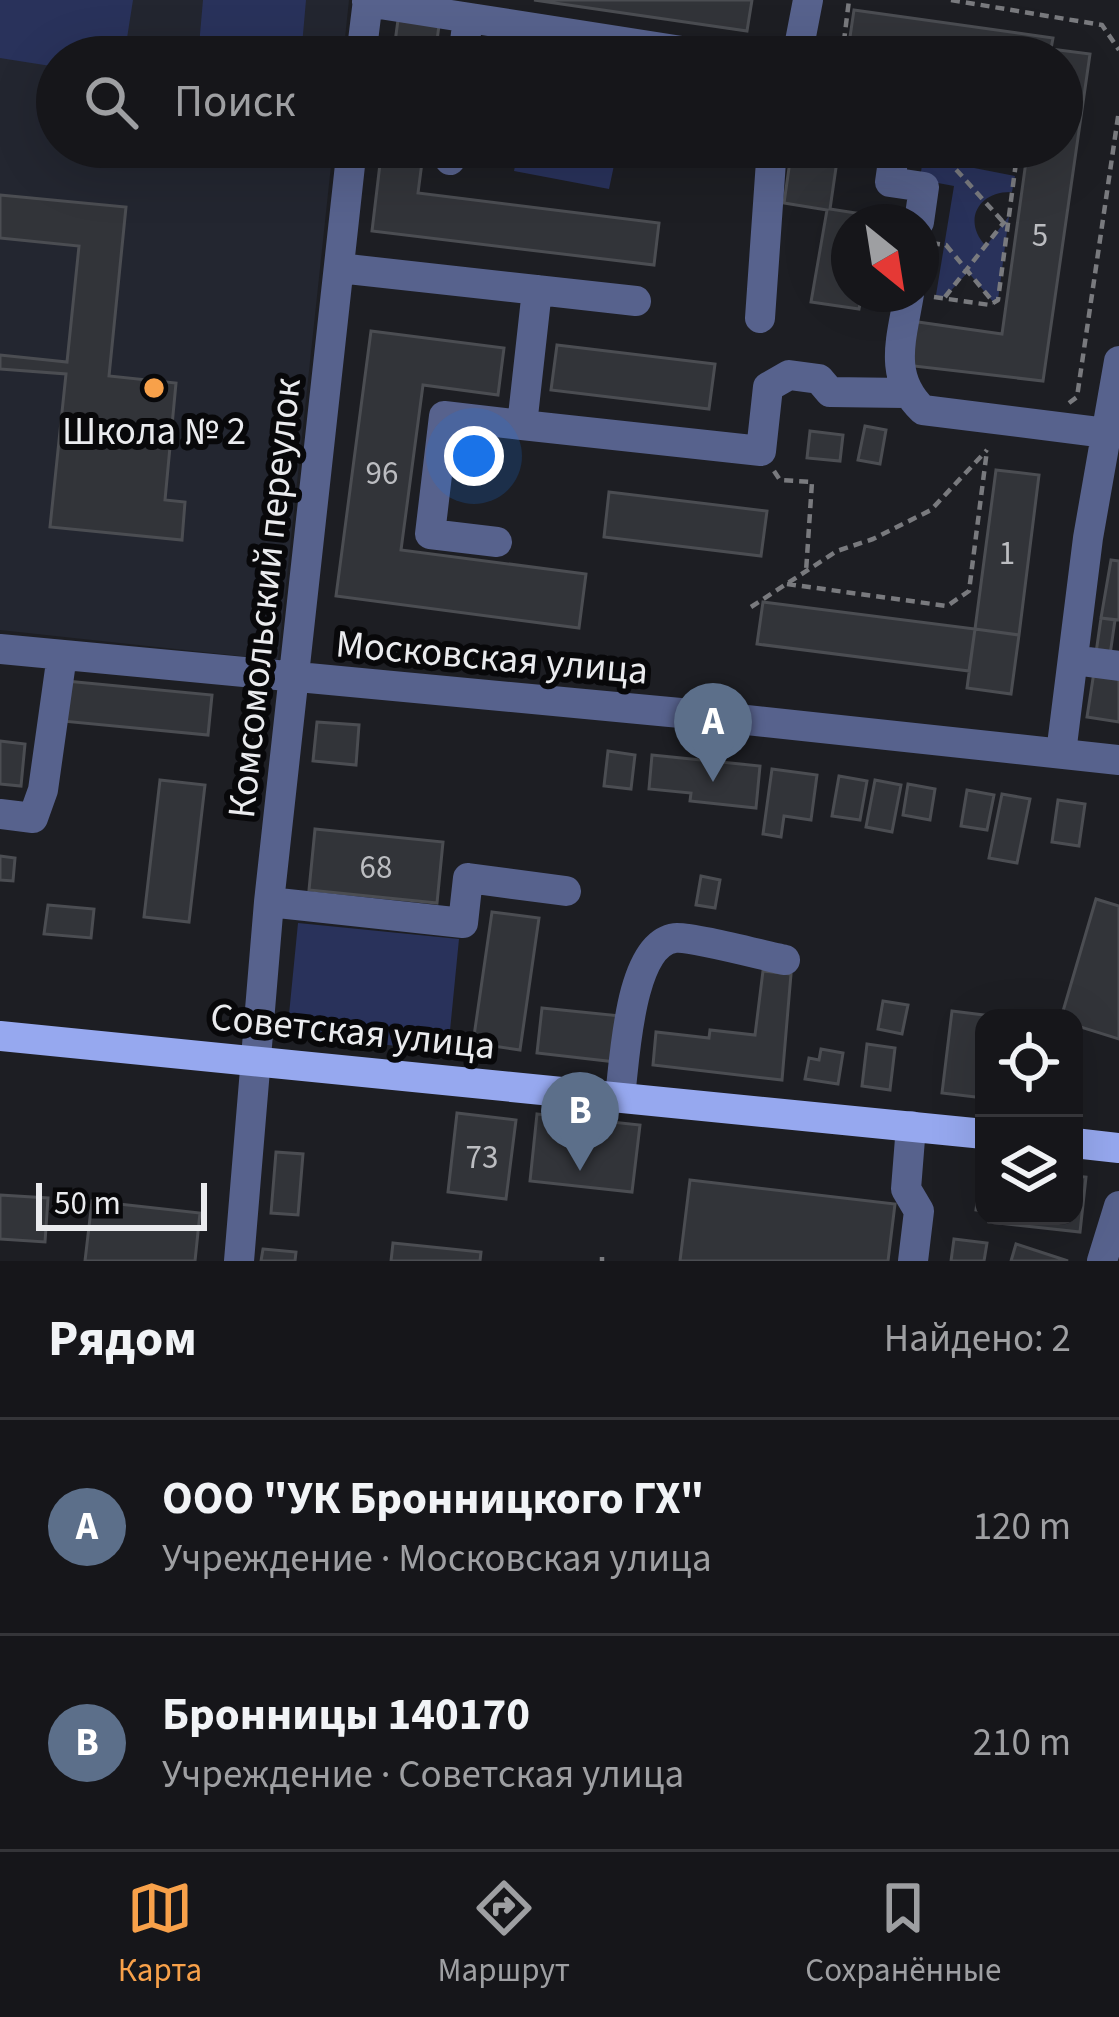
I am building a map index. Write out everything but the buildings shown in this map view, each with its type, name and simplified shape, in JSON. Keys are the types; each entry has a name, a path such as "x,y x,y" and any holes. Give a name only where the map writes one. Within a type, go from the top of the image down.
{"main road":[{"name":"Советская улица","path":"0,1036 975,1133"},
{"path":"1083,1144 1119,1148"}],"street":[{"path":"801,36 808,0"},
{"path":"363,36 367,1 584,36"},
{"path":"466,36 468,18"},
{"name":"Комсомольский переулок","path":"239,1261 269,902 350,168"},
{"path":"760,318 771,168"},
{"path":"892,168 890,182 924,187 922,204"},
{"path":"339,268 636,301"},
{"path":"522,425 537,290"},
{"path":"906,312 899,361 905,393 923,410 1106,433"},
{"path":"1061,753 1119,361"},
{"path":"497,542 430,534 444,416 761,451 768,387 789,375 819,379 830,392 905,393"},
{"name":"Московская улица","path":"0,649 1119,760"},
{"path":"0,814 33,818 43,790 62,655"},
{"path":"1073,660 1119,666"},
{"path":"269,902 463,922 468,878 566,891"},
{"path":"620,1096 634,989 654,948 675,938 785,960"},
{"path":"911,1126 906,1189 919,1211 913,1261"},
{"path":"1102,1261 1119,1206"}],"path":[{"path":"845,36 849,0"},
{"path":"951,0 1102,25 1119,50"},
{"path":"1058,410 1077,397 1119,110"},
{"path":"994,303 1015,168"},
{"path":"945,296 1009,216"},
{"path":"939,243 946,244 994,303"},
{"path":"939,295 994,303"},
{"path":"751,607 837,551 931,510 995,442"},
{"path":"787,584 947,606 969,591 987,450"},
{"path":"761,451 780,480 812,482 806,572"}],"shaded area":[{"name":"Школа № 2","path":"0,0 349,0 345,36 36,36 36,168 331,168 278,660 0,630"},
{"path":"0,0 133,0 127,36 36,36 36,64 0,58"},
{"path":"203,0 306,0 303,36 200,36"},
{"path":"515,168 613,168 609,189"},
{"path":"922,168 974,168 1015,176 1012,192 990,196 975,218 986,246 1009,216 994,303 968,272 945,297 939,296 954,186 906,177"},
{"path":"298,923 459,939 448,1051 287,1035"}],"place":[{"name":"Школа № 2","path":"154,388"},
{"name":"ООО \"УК Бронницкого ГХ\"","path":"713,782"},
{"name":"Бронницы 140170","path":"580,1171"}]}
